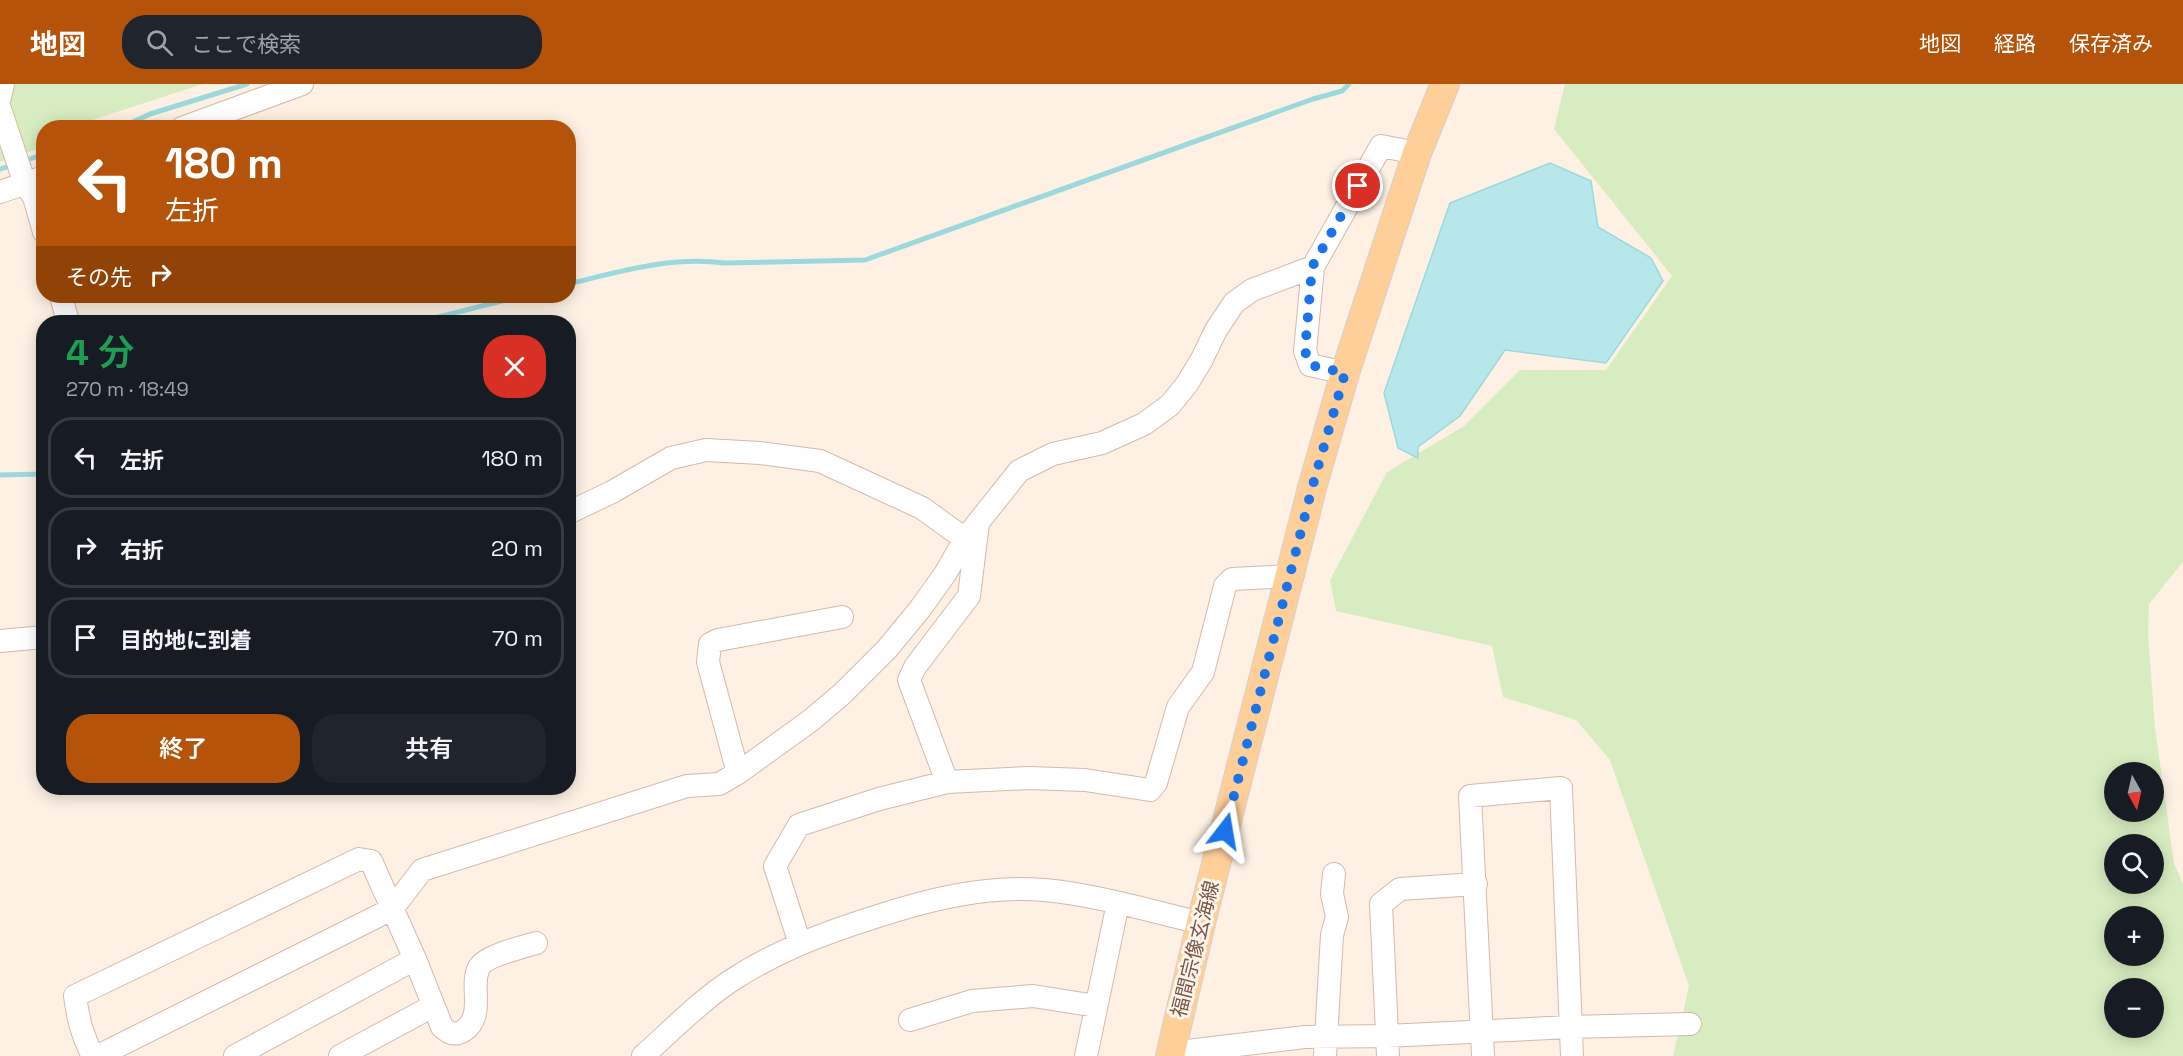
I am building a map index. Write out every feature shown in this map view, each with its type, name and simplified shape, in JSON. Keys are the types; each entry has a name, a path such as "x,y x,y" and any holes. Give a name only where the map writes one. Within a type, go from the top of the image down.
{"main road":[{"name":"福間宗像玄海線","path":"1170,1054 1201,923 1290,576 1345,373 1417,153 1445,84"}],"street":[{"path":"0,97 3,84"},
{"path":"204,120 302,84"},
{"path":"0,109 34,180 36,204"},
{"path":"1345,373 1310,365 1305,351 1312,267 1381,146 1417,153"},
{"path":"0,192 34,180"},
{"path":"98,1056 392,909 422,870 687,786 719,784 738,774 842,694 887,649 920,609 972,530 1019,471 1053,454 1102,443 1144,424 1170,405 1197,368 1216,330 1234,303 1252,290 1312,267"},
{"path":"576,509 612,492 671,458 706,450 760,453 820,461 972,530"},
{"path":"947,782 909,680 915,667 969,596 972,530"},
{"path":"800,944 775,866 799,825 879,799 947,782 1029,778 1085,780 1150,790 1156,783 1178,707 1203,672 1225,586 1232,579 1290,576"},
{"path":"738,774 708,662 710,644 718,640 842,617"},
{"path":"0,641 36,638"},
{"path":"1483,1056 1470,796 1561,788 1572,1056"},
{"path":"93,1056 85,1042 78,1020 75,996 359,859 371,861 415,959 442,1027 450,1033 459,1033 467,1029 477,1004 477,975 480,966 487,960 536,943"},
{"path":"1325,1046 1332,935 1336,917 1332,894 1334,874"},
{"path":"1388,1046 1381,904 1400,889 1476,884"},
{"path":"643,1056 687,1015 729,982 778,954 840,928 915,904 984,891 1045,890 1118,903 1201,923"},
{"path":"1086,1056 1118,903"},
{"path":"235,1056 415,959"},
{"path":"910,1020 972,1001 1033,996 1096,1006"},
{"path":"340,1056 433,1006"},
{"path":"1170,1054 1305,1037 1325,1046 1388,1046 1482,1032 1690,1024"}],"green space":[{"path":"0,84 203,84 92,120 36,120 36,149 0,162"},
{"path":"1565,84 2183,84 2183,562 2149,604 2148,634 2160,762 2104,762 2104,822 2164,822 2164,792 2174,863 2183,884 2183,1056 1673,1056 1689,986 1610,760 1576,720 1503,697 1492,646 1336,611 1330,580 1387,472 1464,426 1520,370 1606,370 1672,276 1554,129"}],"water":[{"path":"1550,163 1591,181 1598,227 1651,258 1663,281 1606,363 1505,350 1460,416 1418,447 1418,458 1398,448 1384,393 1450,203"}],"waterway":[{"path":"137,120 247,84"},
{"path":"576,282 665,263 865,260 1313,99 1342,91 1349,84"},
{"path":"24,161 36,157"},
{"path":"0,169 13,165"},
{"path":"446,315 494,303"},
{"path":"0,475 36,474"}],"route":[{"path":"1225,831 1312,488 1345,373 1310,365 1305,351 1312,267 1358,186"}]}
